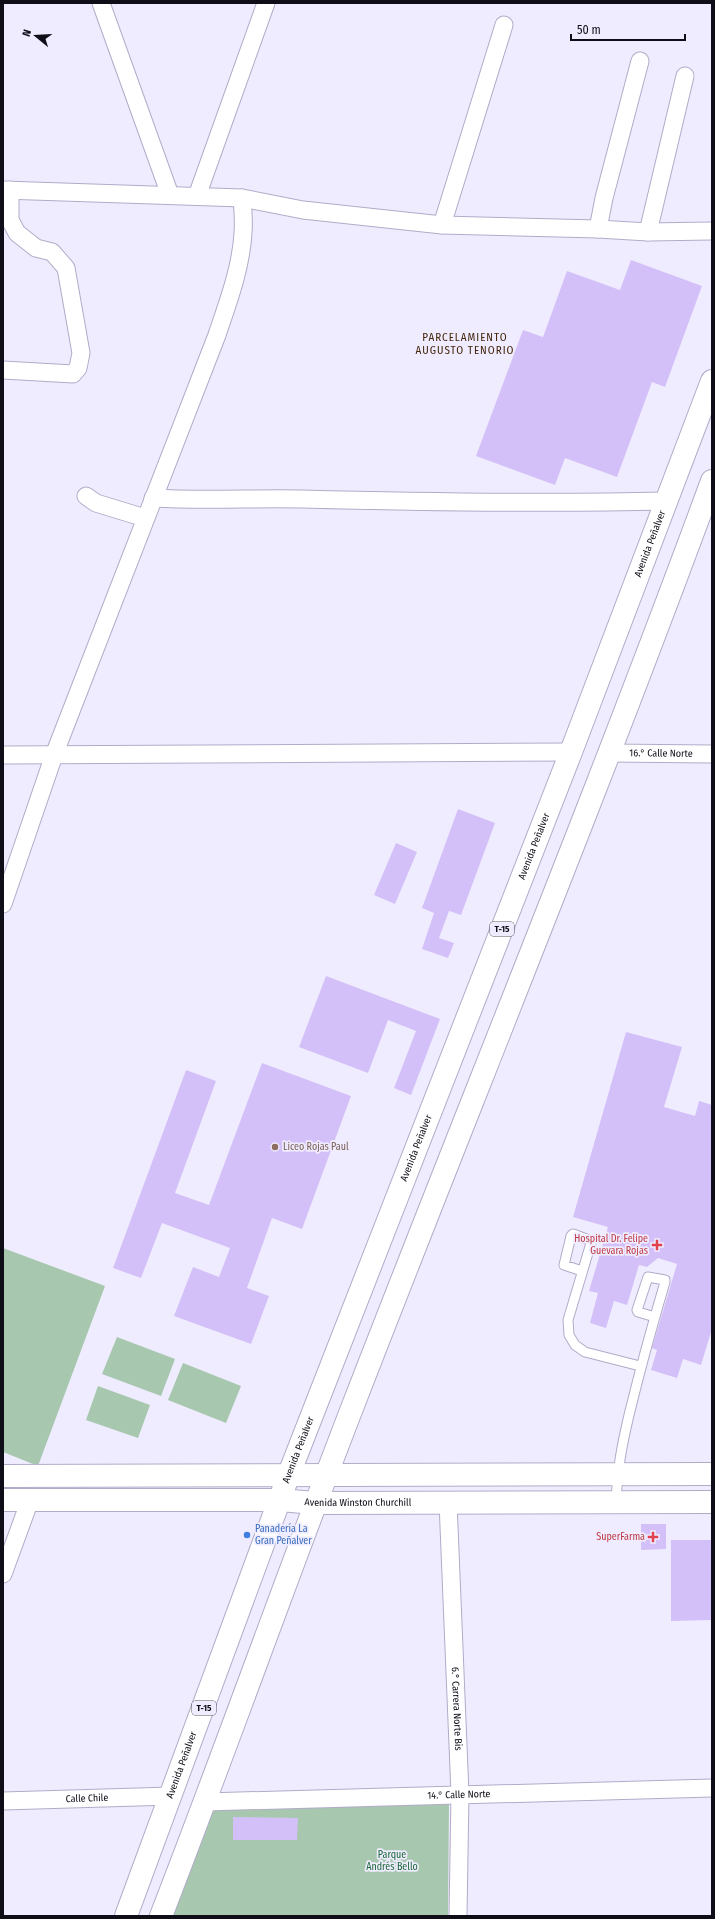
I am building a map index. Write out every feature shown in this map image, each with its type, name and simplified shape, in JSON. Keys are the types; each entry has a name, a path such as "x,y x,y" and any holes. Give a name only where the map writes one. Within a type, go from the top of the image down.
{"main road":[{"name":"Avenida Peñalver","path":"126,1916 172,1796 289,1474 571,752 712,381"},
{"path":"161,1916 205,1802 315,1503 610,753 710,494"},
{"path":"3,1476 712,1474"},
{"name":"Avenida Winston Churchill","path":"3,1500 280,1500 315,1503 712,1502"}],"street":[{"path":"100,3 170,195"},
{"path":"197,196 266,3"},
{"path":"442,225 504,25"},
{"path":"598,229 604,198 640,61"},
{"path":"648,232 685,76"},
{"path":"3,370 73,374 78,368 80,353 66,268 52,252 36,248 17,233 10,220 6,190 242,198 303,210 442,225 598,229 648,232 712,230"},
{"path":"3,904 54,755 217,335 233,289 240,259 243,232 242,198"},
{"path":"86,496 96,503 145,518"},
{"path":"153,498 194,501 299,499 597,502 666,501"},
{"path":"3,755 571,752"},
{"name":"16.° Calle Norte","path":"610,753 712,754"},
{"path":"3,1574 30,1500"},
{"name":"6.° Carrera Norte Bis","path":"448,1502 460,1794 458,1916"},
{"name":"14.° Calle Norte","path":"205,1802 712,1788"},
{"name":"Calle Chile","path":"3,1800 172,1796"}],"lane":[{"path":"582,1270 568,1320 569,1335 575,1345 586,1352 640,1366"},
{"path":"616,1502 616,1475 640,1366 655,1317"}],"green space":[{"path":"3,1248 105,1286 38,1466 3,1452"},
{"path":"117,1337 175,1359 161,1396 102,1374"},
{"path":"183,1363 241,1386 226,1423 168,1400"},
{"path":"98,1386 150,1405 138,1438 86,1420"},
{"name":"Parque Andrés Bello","path":"449,1804 448,1916 172,1916 213,1808"}],"building":[{"path":"631,260 702,286 665,387 652,382 617,477 565,458 555,485 476,456 523,330 543,337 567,271 620,290"},
{"path":"458,809 495,823 461,915 449,911 439,938 454,943 448,958 422,949 434,913 422,908"},
{"path":"396,843 417,852 395,904 374,895"},
{"path":"326,976 440,1019 411,1095 394,1088 416,1031 388,1020 368,1073 299,1047"},
{"path":"626,1032 682,1047 664,1107 695,1116 699,1101 712,1105 712,1329 701,1365 683,1359 677,1378 651,1370 657,1350 652,1348 677,1264 658,1258 647,1267 639,1265 627,1305 614,1301 606,1328 590,1323 598,1293 589,1291 608,1227 573,1217"},
{"path":"262,1063 351,1096 302,1229 272,1218 247,1288 269,1296 251,1344 174,1316 193,1267 219,1277 230,1248 162,1223 141,1278 113,1268 186,1070 216,1081 175,1193 209,1205"},
{"name":"SuperFarma","path":"641,1524 666,1524 666,1549 641,1550"},
{"path":"671,1540 711,1540 711,1620 671,1621"},
{"path":"233,1817 298,1818 297,1840 233,1840"}],"place":[{"name":"Liceo Rojas Paul","path":"275,1147"},
{"name":"Hospital Dr. Felipe Guevara Rojas","path":"657,1245"},
{"name":"Panadería La Gran Peñalver","path":"247,1535"},
{"name":"SuperFarma","path":"653,1537"}],"district":[{"name":"PARCELAMIENTO AUGUSTO TENORIO","path":"465,343"}]}
